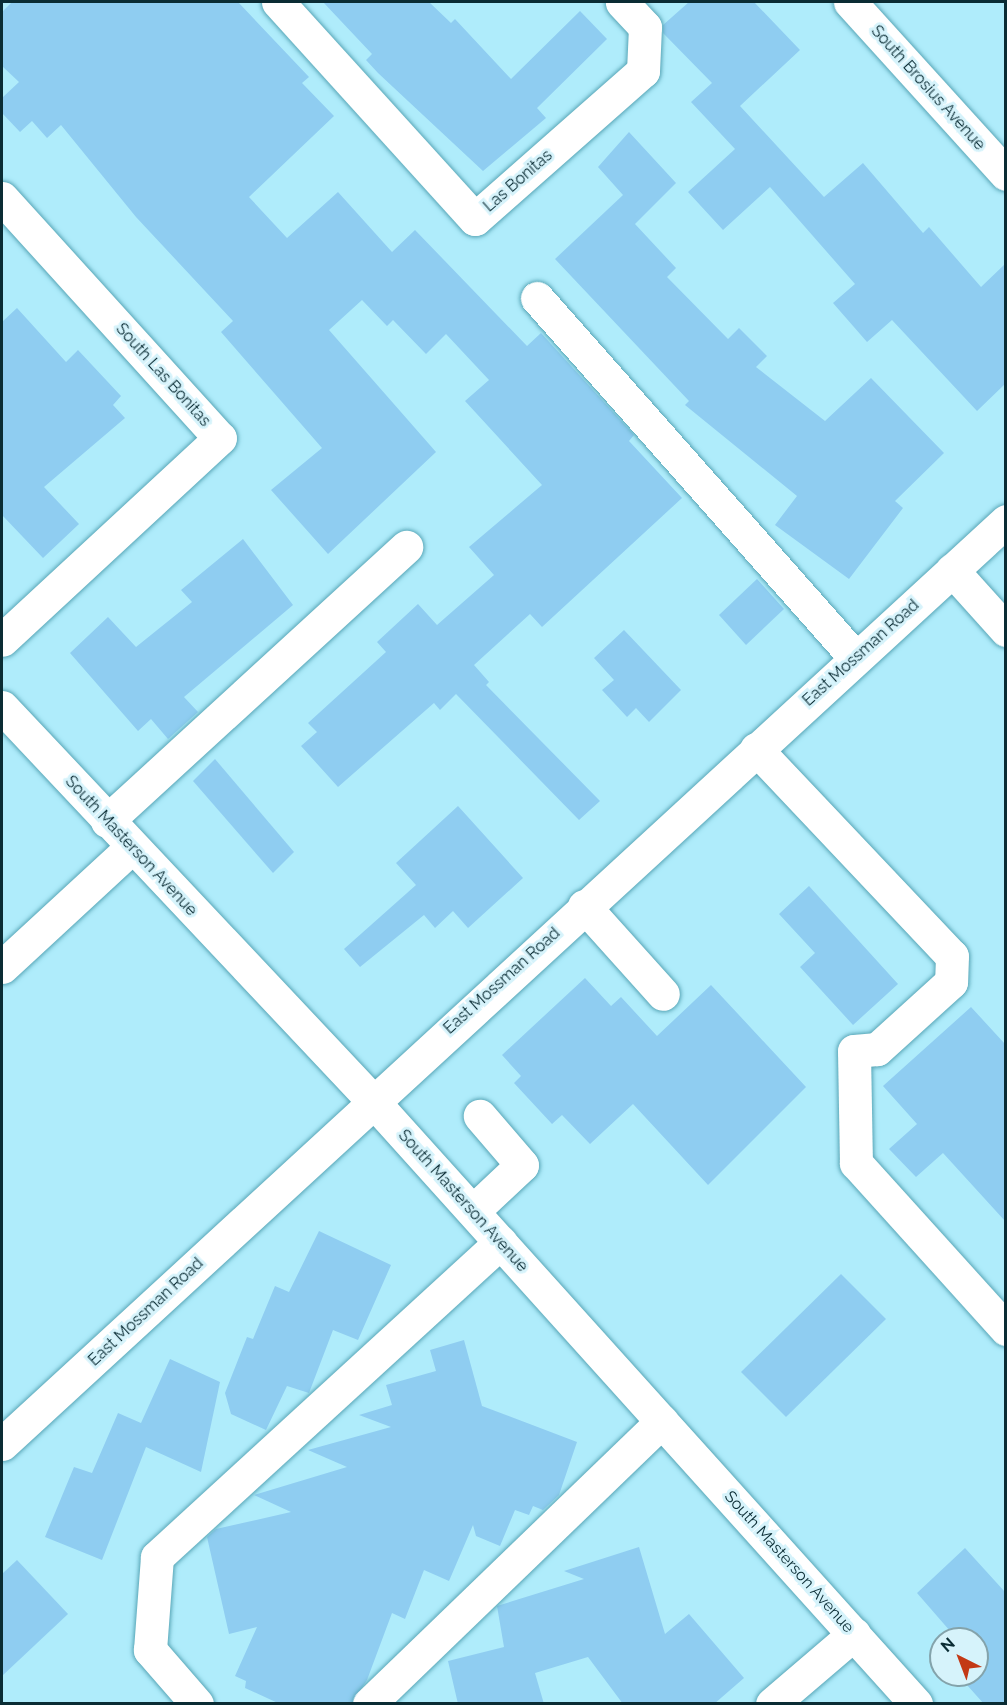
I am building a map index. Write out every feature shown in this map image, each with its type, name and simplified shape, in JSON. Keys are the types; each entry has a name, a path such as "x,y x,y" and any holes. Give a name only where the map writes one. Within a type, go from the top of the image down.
{"street":[{"name":"Las Bonitas","path":"278,2 475,219 643,71 645,27 622,2"},
{"name":"South Brosius Avenue","path":"850,2 1005,174"},
{"name":"South Las Bonitas","path":"2,198 220,438 2,640"},
{"path":"537,298 856,658"},
{"name":"East Mossman Road","path":"2,1444 372,1100 1005,521"},
{"path":"107,821 406,547"},
{"path":"952,570 1005,630"},
{"name":"South Masterson Avenue","path":"2,707 372,1100 916,1704"},
{"path":"756,749 952,956 951,982 877,1049 854,1050 856,1163 1005,1329"},
{"path":"2,967 132,847"},
{"path":"584,906 663,994"},
{"path":"473,1211 522,1165 480,1116"},
{"path":"197,1704 150,1650 157,1557 501,1242"},
{"path":"369,1704 662,1421"},
{"path":"772,1704 854,1634"}],"building":[{"path":"12,2 238,2 309,77 302,83 334,116 249,197 287,238 338,192 392,252 415,230 527,346 541,333 634,435 629,441 682,498 542,627 530,614 474,665 489,682 486,685 600,801 579,820 456,694 440,710 434,703 338,787 301,746 317,732 308,723 386,652 377,642 418,604 437,625 494,575 469,547 542,485 465,401 489,380 446,334 426,354 393,320 387,326 362,300 329,330 436,452 328,554 271,490 322,448 221,332 233,321 136,217 61,125 47,138 32,121 20,132 2,113 2,98 19,82 2,66 2,12"},
{"path":"323,2 429,2 451,23 455,19 511,79 580,11 607,39 537,108 546,118 483,171 378,73 366,60 372,54"},
{"path":"689,2 754,2 800,50 740,106 824,197 863,163 923,233 929,227 981,287 1005,264 1005,384 977,411 892,320 867,342 833,303 855,284 770,187 723,230 688,192 735,149 691,102 712,83 663,33 663,25"},
{"path":"629,132 676,183 635,224 676,268 667,277 728,339 739,328 767,356 756,367 825,421 871,378 944,453 895,501 903,508 849,579 775,525 797,496 685,405 689,401 555,259 623,195 598,167"},
{"path":"17,308 66,362 78,350 121,396 113,405 125,418 44,487 79,524 43,558 2,515 2,322"},
{"path":"243,539 293,605 184,697 198,712 168,739 151,719 138,731 70,653 108,617 136,647 192,602 181,590"},
{"path":"757,579 784,609 746,645 719,615"},
{"path":"624,630 681,690 649,722 636,708 627,717 602,690 614,680 594,658"},
{"path":"215,759 294,852 273,873 193,781"},
{"path":"458,806 523,878 468,928 453,911 435,928 424,915 360,967 344,949 416,885 396,863"},
{"path":"809,886 898,984 853,1025 800,967 815,953 779,914"},
{"path":"585,978 611,1006 621,997 657,1036 711,985 806,1087 708,1185 633,1104 590,1144 562,1115 552,1124 514,1083 521,1076 502,1055"},
{"path":"971,1007 1005,1044 1005,1221 943,1153 916,1177 889,1149 917,1124 883,1086"},
{"path":"319,1231 391,1265 358,1340 333,1330 309,1393 287,1386 266,1430 231,1414 225,1393 247,1337 253,1339 275,1286 289,1292"},
{"path":"841,1274 886,1319 786,1417 741,1372"},
{"path":"464,1340 482,1406 577,1442 559,1495 543,1510 533,1506 529,1515 515,1510 500,1546 476,1536 473,1525 449,1581 424,1570 405,1619 392,1613 367,1680 351,1704 280,1704 245,1688 246,1681 235,1676 257,1627 229,1634 207,1537 216,1529 291,1512 254,1495 347,1467 308,1450 391,1427 359,1415 392,1405 386,1385 436,1371 430,1350"},
{"path":"170,1359 220,1382 201,1472 146,1447 102,1560 45,1537 74,1467 92,1473 118,1413 141,1423"},
{"path":"639,1547 665,1634 689,1614 744,1678 714,1704 623,1704 588,1657 535,1673 544,1704 458,1704 448,1661 504,1647 497,1606 584,1579 564,1571"},
{"path":"965,1548 1005,1592 1005,1704 984,1704 969,1687 989,1687 989,1627 947,1627 917,1593"},
{"path":"17,1560 68,1614 2,1676 2,1574"}]}
